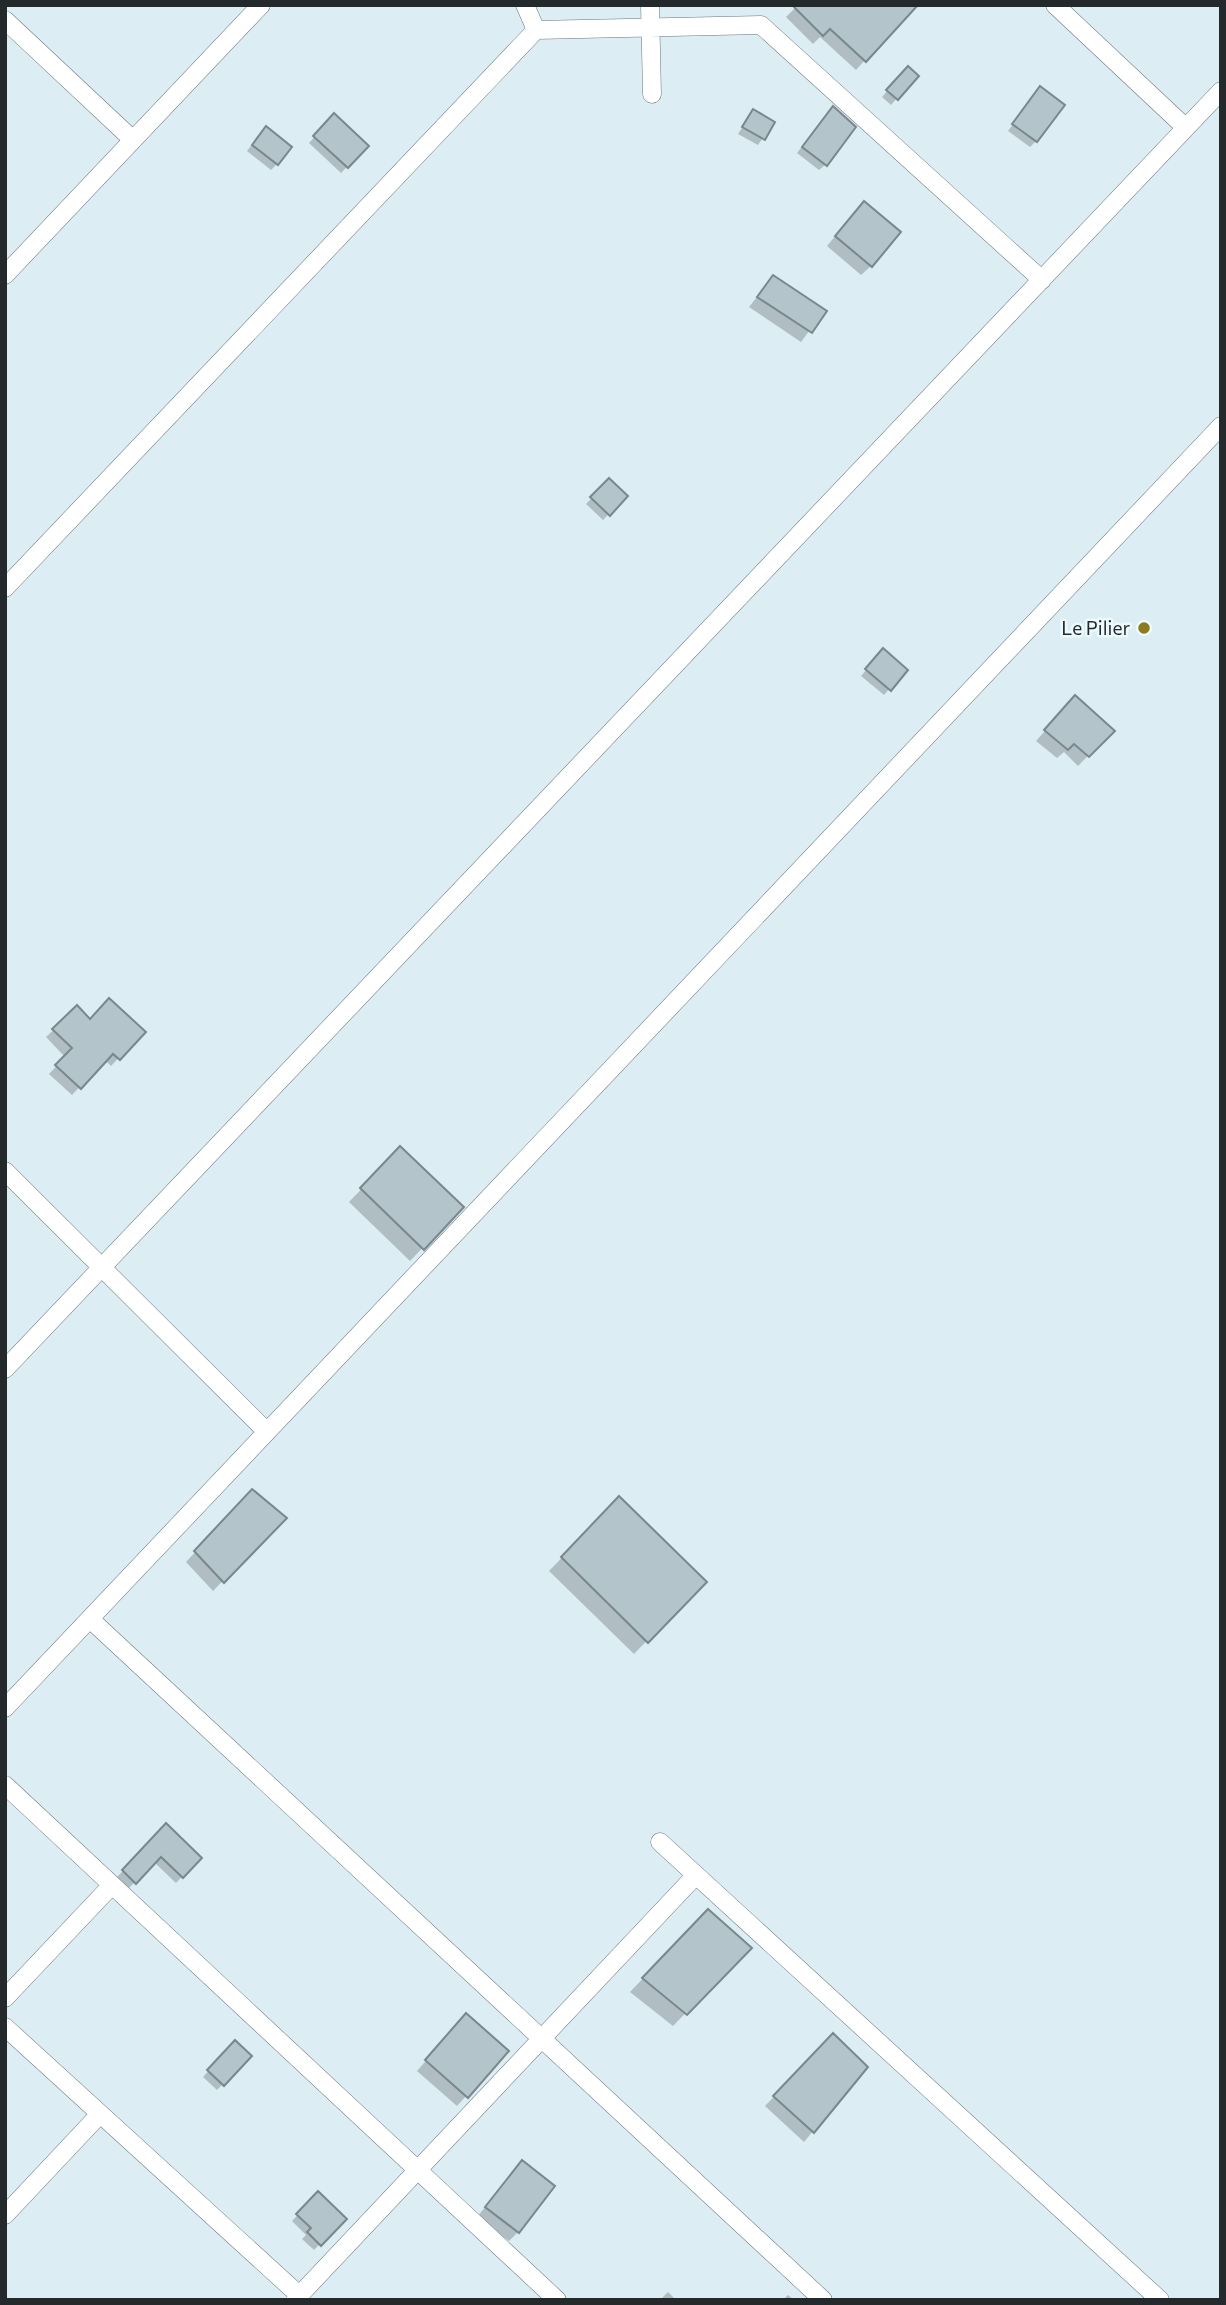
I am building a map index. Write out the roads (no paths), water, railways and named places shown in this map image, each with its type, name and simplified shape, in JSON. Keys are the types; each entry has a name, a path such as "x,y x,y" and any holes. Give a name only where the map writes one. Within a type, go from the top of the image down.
{"street":[{"path":"5,275 261,5"},
{"path":"525,5 536,30"},
{"path":"650,5 652,94"},
{"path":"1055,5 1186,128"},
{"path":"5,20 133,140"},
{"path":"5,588 536,30 761,25 1042,280"},
{"path":"5,1369 1221,92"},
{"path":"5,1708 1221,426"},
{"path":"5,1171 267,1432"},
{"path":"90,1619 822,2300"},
{"path":"5,1785 557,2300"},
{"path":"660,1842 1160,2300"},
{"path":"5,2027 297,2297 696,1875"},
{"path":"5,1998 112,1885"},
{"path":"5,2215 100,2114"}],"place":[{"name":"Le Pilier","path":"1144,628"}]}
